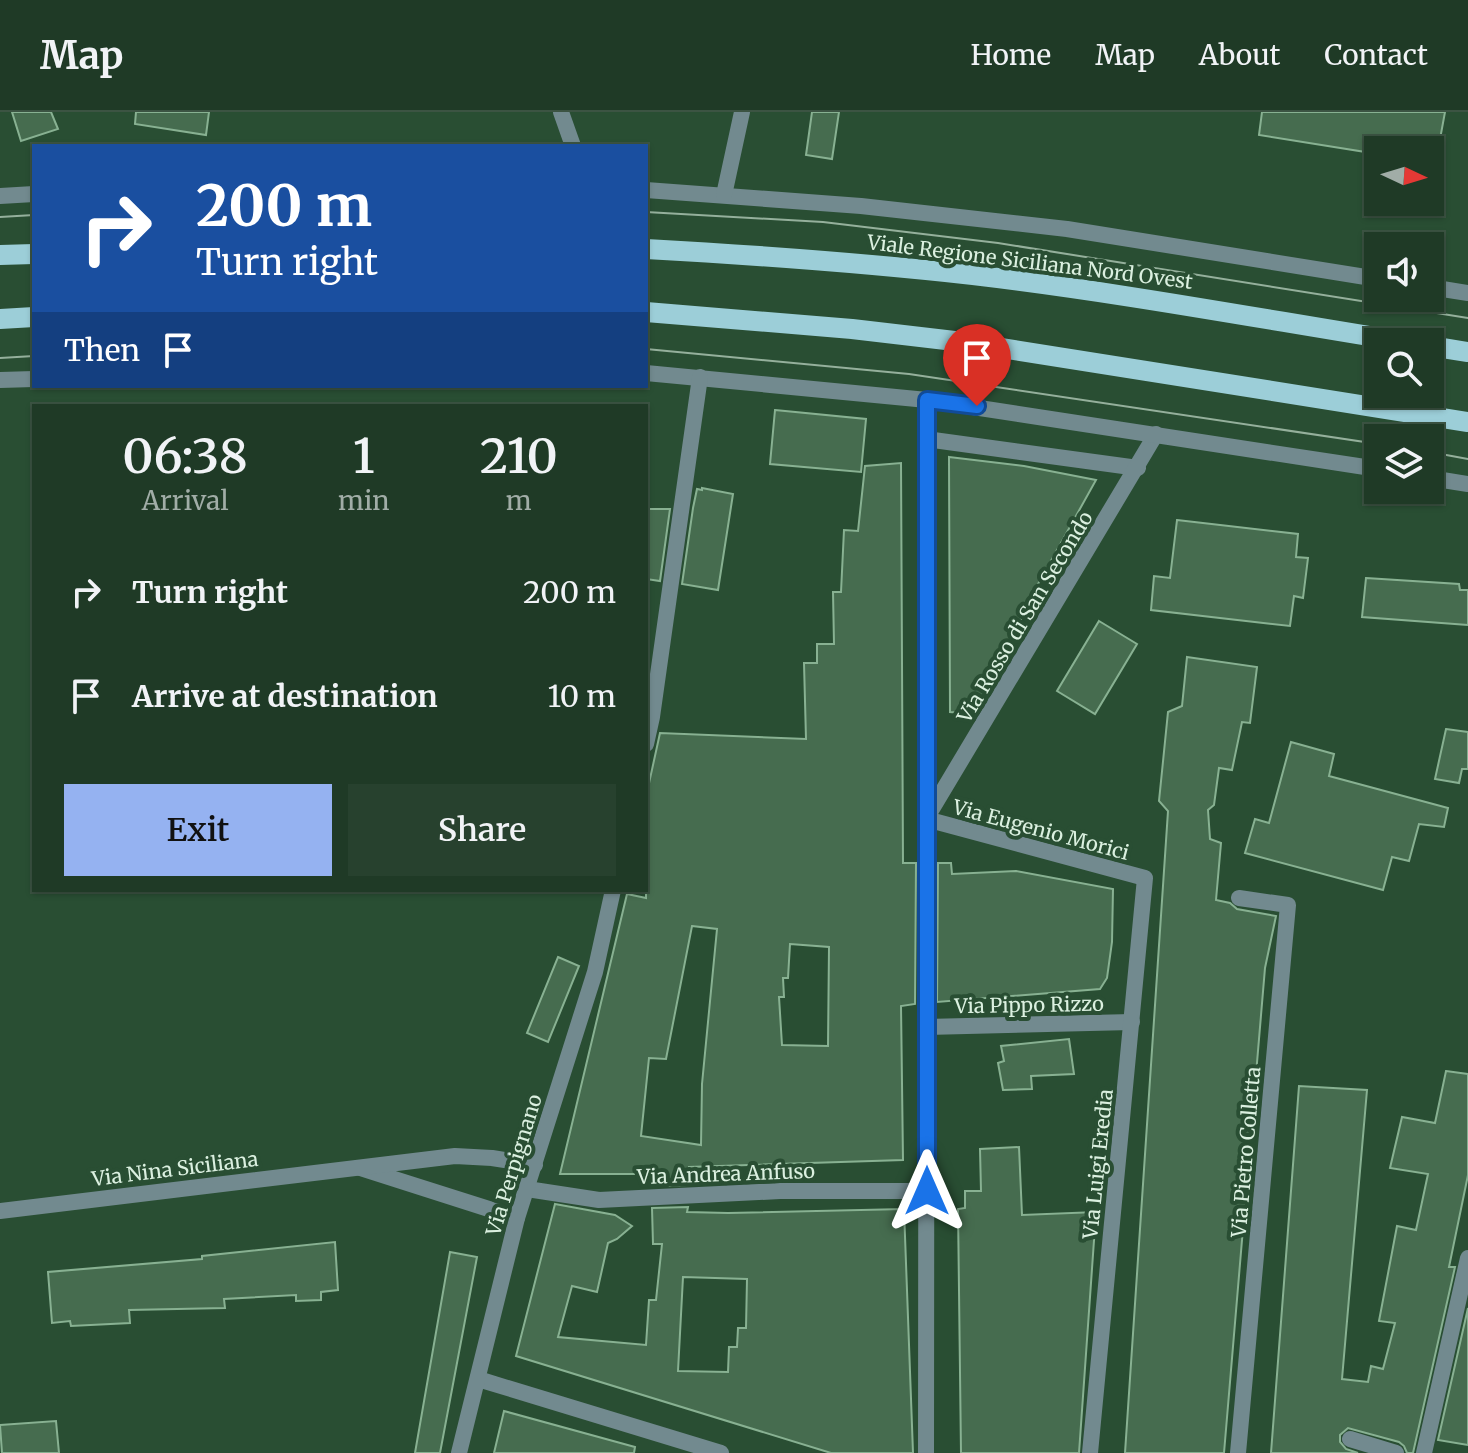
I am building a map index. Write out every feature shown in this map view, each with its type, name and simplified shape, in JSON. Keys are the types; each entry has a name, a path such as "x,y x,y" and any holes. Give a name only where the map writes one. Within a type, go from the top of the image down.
{"main road":[{"name":"Viale Regione Siciliana Nord Ovest","path":"648,249 975,275 1364,335"},
{"path":"0,255 32,254"},
{"path":"648,312 852,329 963,342 1468,422"},
{"path":"0,319 32,317"},
{"path":"1444,348 1468,352"}],"street":[{"path":"561,112 572,144"},
{"path":"724,195 742,112"},
{"name":"Viale Regione Siciliana Nord Ovest","path":"648,190 861,206 1067,229 1364,277"},
{"path":"0,196 32,194"},
{"path":"1444,289 1468,293"},
{"path":"648,373 927,400 1364,467"},
{"path":"648,735 700,377"},
{"path":"0,380 32,379"},
{"path":"926,1453 927,400"},
{"name":"Via Rosso di San Secondo","path":"926,819 1156,434"},
{"path":"926,439 1138,468"},
{"path":"1444,480 1468,484"},
{"name":"Via Eugenio Morici","path":"926,819 1145,878"},
{"name":"Via Luigi Eredia","path":"1090,1453 1145,878"},
{"name":"Via Perpignano","path":"459,1453 517,1218 595,972 613,892"},
{"name":"Via Pietro Colletta","path":"1238,1453 1288,905 1239,898"},
{"name":"Via Pippo Rizzo","path":"926,1027 1132,1022"},
{"name":"Via Nina Siciliana","path":"0,1211 455,1156 535,1165"},
{"name":"Via Nina Siciliana","path":"354,1167 517,1218"},
{"name":"Via Andrea Anfuso","path":"527,1189 599,1200 780,1191 927,1191"},
{"path":"1424,1453 1468,1258"},
{"path":"478,1379 721,1453"},
{"path":"1350,1439 1396,1453"}],"building":[{"path":"12,112 51,112 58,129 21,141"},
{"path":"136,112 209,112 206,135 135,124"},
{"path":"812,112 839,112 832,159 806,155"},
{"path":"1262,112 1445,112 1441,136 1364,136 1364,152 1259,135"},
{"path":"775,410 866,419 861,472 770,464"},
{"path":"949,457 1024,466 1096,480 1037,586 975,714 950,712"},
{"path":"901,463 903,863 916,863 915,1004 901,1006 903,1160 689,1167 689,1185 652,1186 652,1174 560,1174 627,894 646,898 648,892 648,788 660,733 806,739 804,663 817,663 817,644 834,644 833,592 841,592 844,530 858,531 865,466","holes":["692,926 717,929 702,1084 701,1145 641,1136 649,1058 666,1059","790,944 829,947 828,1046 782,1045 779,997 784,997 783,978 788,978"]},
{"path":"697,489 733,494 718,590 682,584 693,508"},
{"path":"648,509 670,509 660,581 648,579"},
{"path":"1177,520 1298,534 1296,557 1308,558 1303,598 1294,596 1290,626 1151,610 1154,576 1170,578"},
{"path":"1366,578 1459,584 1460,590 1468,590 1468,625 1362,617"},
{"path":"1099,621 1137,644 1095,714 1057,691"},
{"path":"1187,657 1257,667 1250,723 1242,722 1232,770 1219,768 1214,805 1208,810 1210,839 1221,843 1216,900 1230,903 1237,909 1276,916 1265,968 1224,1453 1125,1453 1168,811 1159,801 1168,712 1182,706"},
{"path":"1446,729 1468,732 1468,769 1462,769 1459,783 1435,779"},
{"path":"1291,742 1334,754 1329,776 1448,808 1444,827 1419,824 1409,861 1392,857 1383,890 1245,853 1255,819 1269,823"},
{"path":"938,863 951,863 952,874 1016,871 1113,889 1112,942 1107,978 1100,989 937,1002"},
{"path":"558,957 579,966 548,1042 527,1033"},
{"path":"1069,1039 1074,1074 1031,1076 1032,1089 1003,1090 998,1063 1004,1061 1001,1046"},
{"path":"1446,1071 1468,1074 1468,1175 1449,1267 1455,1267 1413,1453 1407,1453 1399,1442 1348,1428 1340,1435 1340,1442 1346,1449 1358,1453 1271,1453 1299,1086 1367,1090 1342,1379 1368,1382 1371,1366 1383,1369 1395,1323 1379,1321 1397,1226 1416,1230 1428,1174 1390,1168 1402,1117 1435,1123"},
{"path":"1019,1147 1022,1215 1096,1212 1079,1453 961,1453 958,1209 965,1208 965,1191 981,1191 980,1149"},
{"path":"555,1204 615,1215 632,1226 608,1243 597,1292 572,1286 558,1337 646,1345 649,1300 656,1300 662,1244 653,1244 652,1208 688,1207 687,1212 728,1213 904,1209 913,1453 831,1453 516,1356","holes":["683,1277 747,1279 746,1328 738,1328 737,1347 729,1347 728,1372 678,1371"]},
{"path":"335,1242 338,1290 321,1292 321,1300 296,1301 296,1295 224,1299 225,1308 129,1310 130,1323 71,1326 70,1321 52,1323 48,1272 202,1259 202,1256"},
{"path":"450,1252 477,1257 440,1453 415,1453"},
{"path":"1468,1308 1468,1445 1438,1440"},
{"path":"504,1411 635,1447 634,1453 494,1453"},
{"path":"56,1421 59,1453 2,1453 0,1425"}],"tram line":[{"path":"648,212 823,222 998,243 1468,318"},
{"path":"0,217 32,215"},
{"path":"648,349 909,374 1364,442"},
{"path":"0,358 32,356"},
{"path":"1444,455 1468,459"}],"route":[{"path":"927,1191 927,400 977,406"}]}
